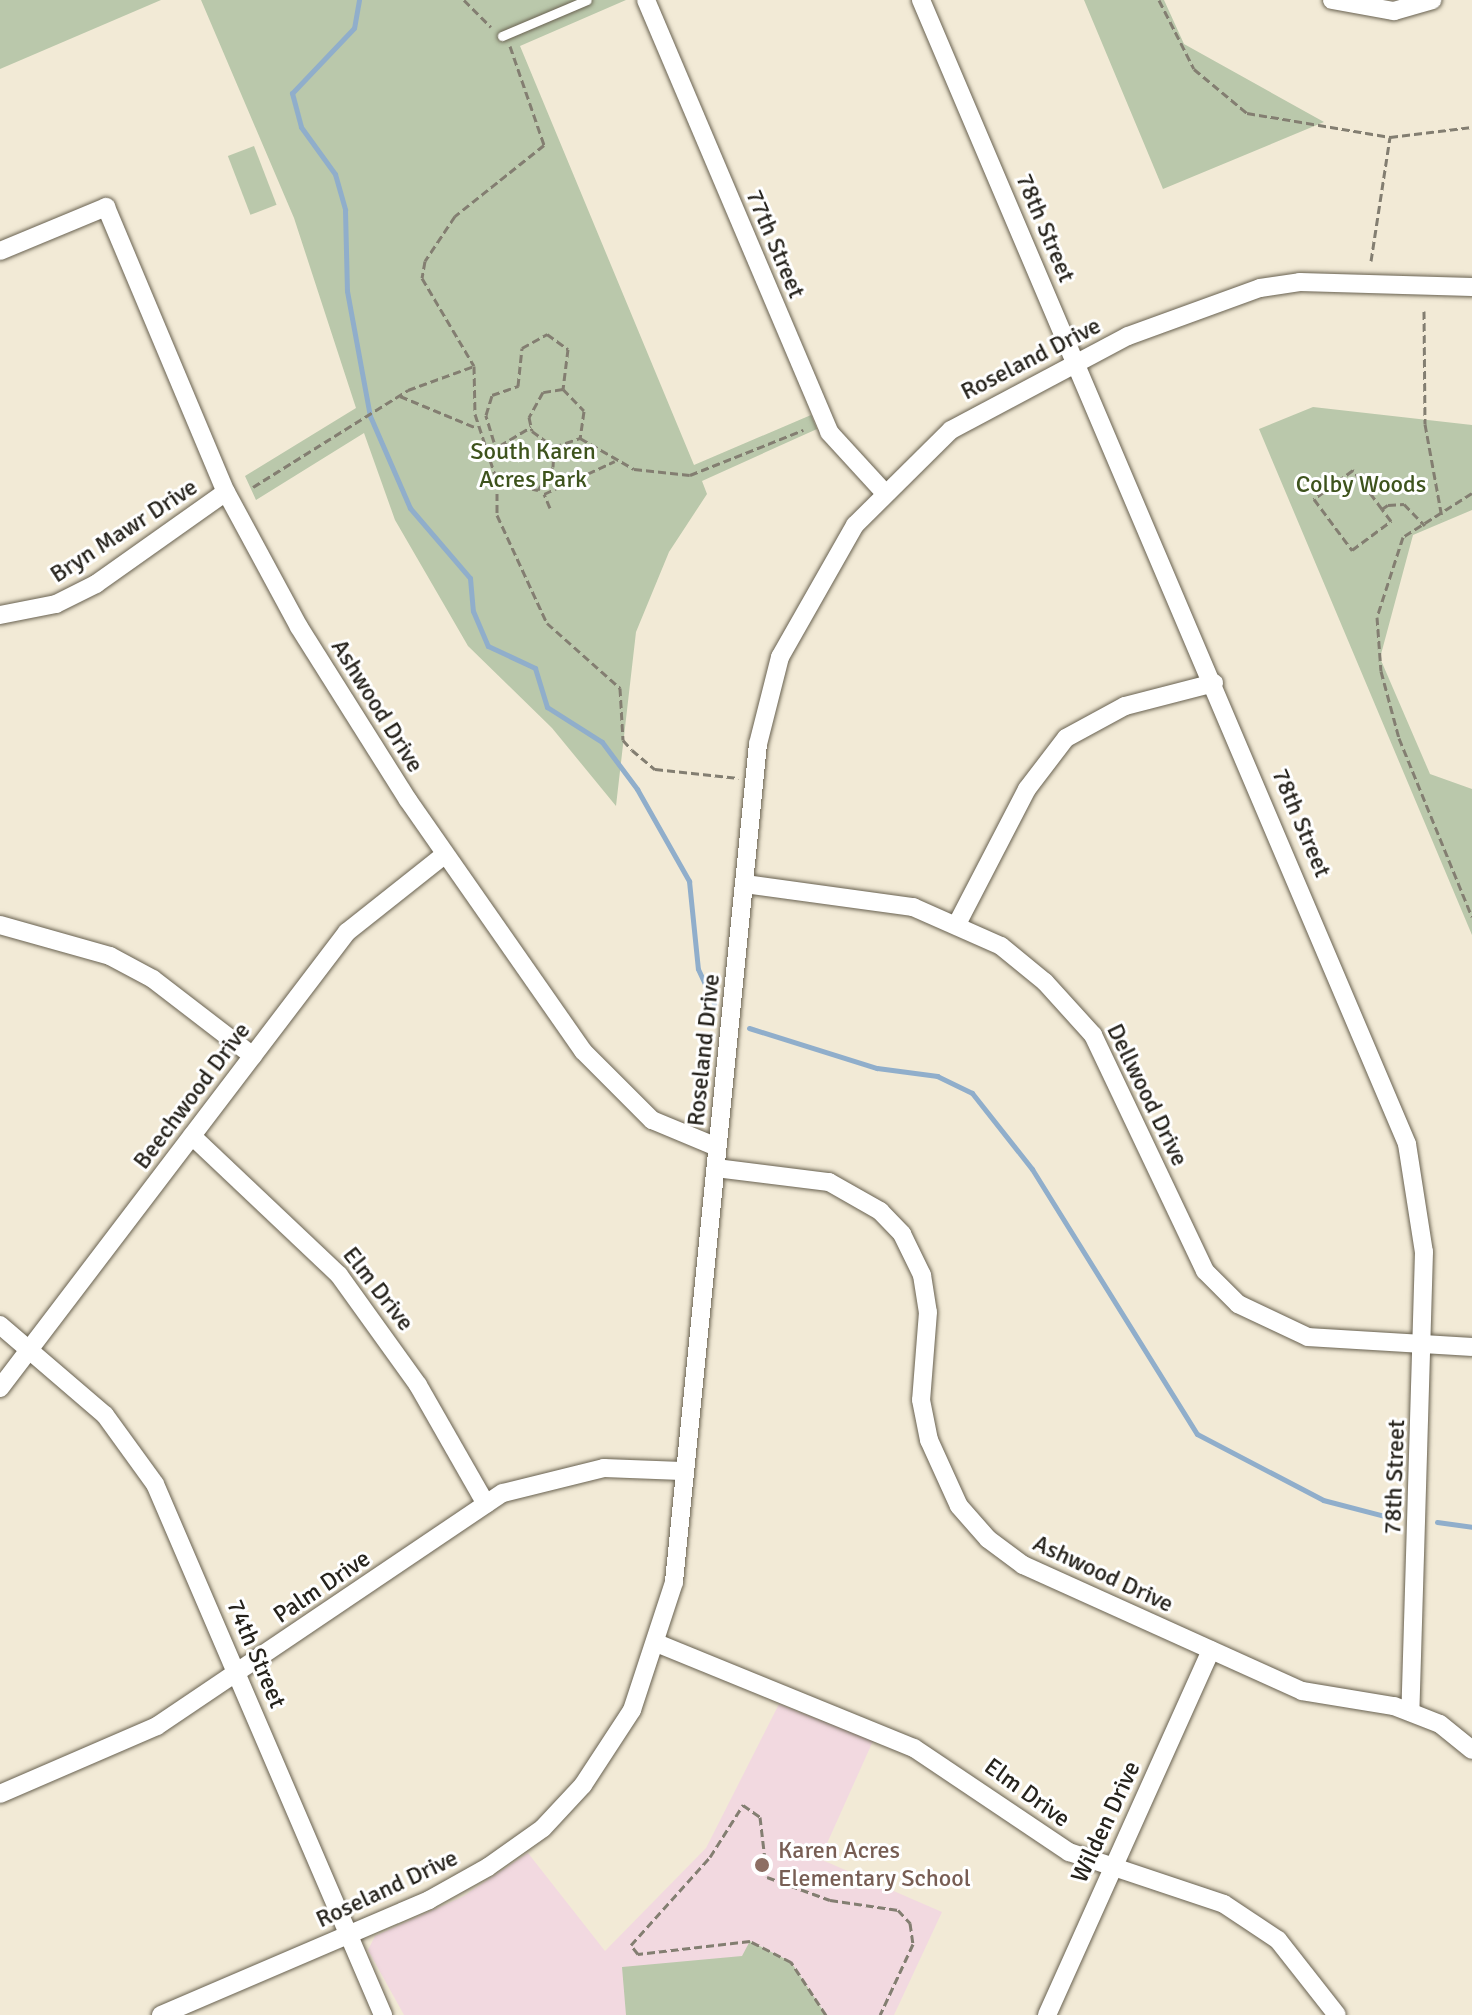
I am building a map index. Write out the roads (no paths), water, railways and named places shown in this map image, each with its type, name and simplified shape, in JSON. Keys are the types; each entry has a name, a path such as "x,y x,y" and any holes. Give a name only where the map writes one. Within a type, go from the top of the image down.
{"street":[{"name":"77th Street","path":"646,0 829,432 884,492"},
{"name":"78th Street","path":"921,0 1214,683 1407,1144 1424,1252 1410,1712"},
{"path":"1332,0 1394,11 1432,0"},
{"name":"Ashwood Drive","path":"0,251 106,207 226,492 299,627 444,855 592,1061 652,1120 717,1147"},
{"name":"Roseland Drive","path":"161,2015 429,1900 543,1828 610,1749 659,1644 674,1582 682,1471 758,744 780,657 827,567 884,492 961,423 1075,360 1260,288 1338,280 1472,287"},
{"name":"Bryn Mawr Drive","path":"0,615 56,604 96,584 226,492"},
{"path":"957,924 1027,789 1066,738 1125,706 1214,683"},
{"name":"Beechwood Drive","path":"0,1388 347,932 444,855"},
{"name":"Dellwood Drive","path":"745,884 885,899 957,924 1045,982 1093,1035 1205,1271 1238,1304 1308,1337 1423,1348 1472,1347"},
{"path":"0,925 110,956 153,979 253,1056"},
{"name":"Elm Drive","path":"192,1136 339,1275 412,1375 486,1504"},
{"name":"Ashwood Drive","path":"716,1168 805,1176 880,1211 912,1247 922,1275 928,1312 921,1400 938,1468 959,1506 1023,1565 1302,1691 1410,1712 1472,1750"},
{"name":"74th Street","path":"0,1325 105,1415 148,1472 383,2015"},
{"name":"Palm Drive","path":"0,1794 122,1744 238,1674 486,1504 552,1475 682,1471"},
{"name":"Elm Drive","path":"659,1644 914,1748 973,1783 1039,1838 1256,1922 1317,1981 1337,2015"},
{"name":"Wilden Drive","path":"1047,2015 1211,1650"}],"lane":[{"path":"502,36 587,0"}],"waterway":[{"path":"359,0 354,28 292,93 301,127 335,174 345,210 347,291 370,416 410,508 470,578 473,611 488,646 535,668 547,707 602,742 637,789 689,881 698,969 714,1003"},
{"path":"749,1028 877,1068 937,1076 972,1093 1032,1169 1197,1434 1323,1500 1392,1518"},
{"path":"1437,1522 1472,1527"}],"place":[{"name":"Karen Acres Elementary School","path":"762,1865"}],"park label":[{"name":"South Karen Acres Park","path":"533,466"},
{"name":"Colby Woods","path":"1361,485"}]}
